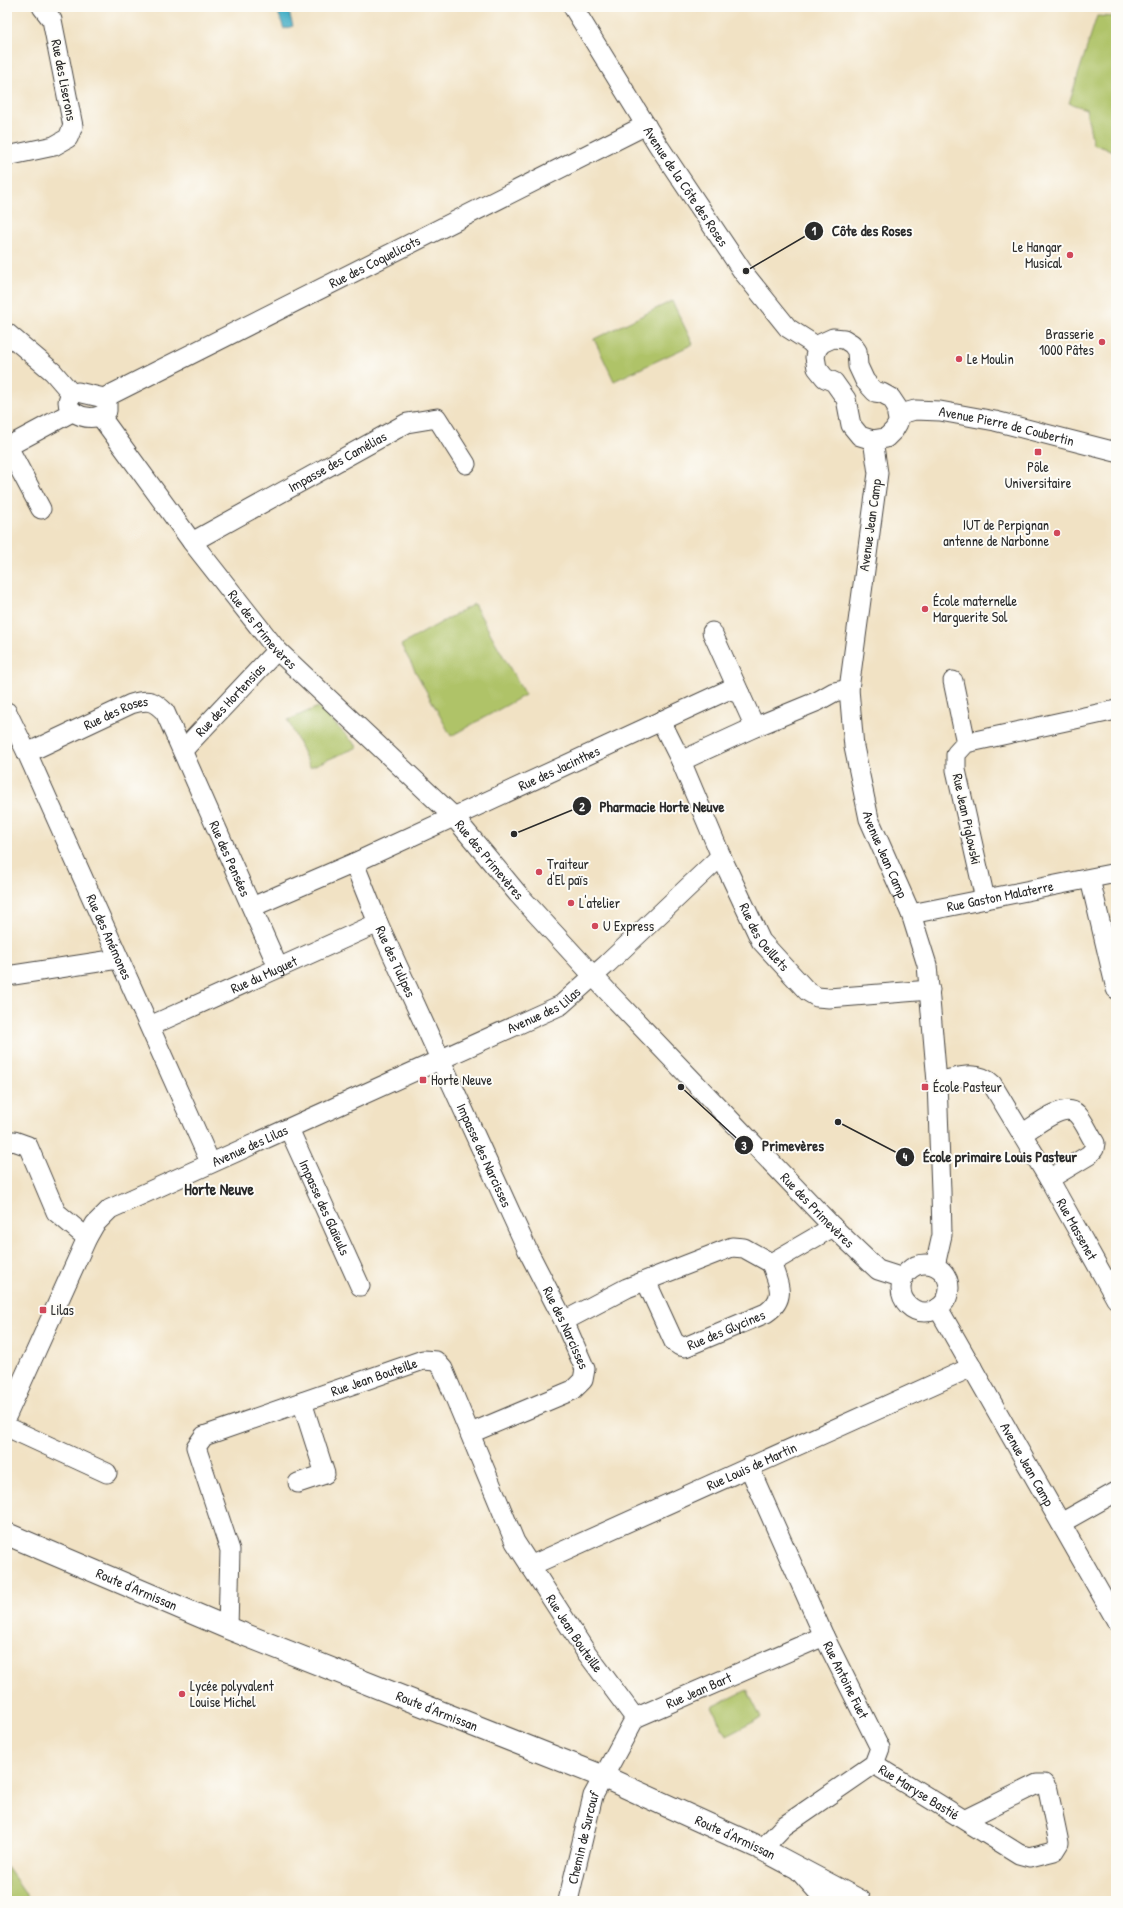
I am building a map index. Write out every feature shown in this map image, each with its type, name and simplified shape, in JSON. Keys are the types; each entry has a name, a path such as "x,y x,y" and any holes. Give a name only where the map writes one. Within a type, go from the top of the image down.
{"street":[{"name":"Rue des Liserons","path":"7,156 54,146 68,138 73,126 52,20 42,7"},
{"name":"Avenue de la Côte des Roses","path":"573,7 646,125 743,272 788,328 810,342 817,349"},
{"name":"Rue des Coquelicots","path":"104,398 646,125"},
{"path":"7,333 53,372 72,403 94,418 101,417 107,411 107,403 104,398 78,392 72,403 8,447 41,509"},
{"path":"833,338 844,339 852,344 857,352 858,366 865,381 875,392 882,393 891,398 897,407 897,415 898,423 894,430 886,438 873,440 860,436 851,425 846,399 834,382 825,378 817,368 815,357 817,349 822,343 833,338"},
{"name":"Avenue Pierre de Coubertin","path":"897,415 915,410 940,411 995,421 1116,452"},
{"name":"Rue des Primevères","path":"101,417 192,542 277,650 454,816 518,894 692,1082 833,1228 878,1270 903,1278"},
{"name":"Impasse des Camélias","path":"192,542 407,423 437,418 466,464"},
{"name":"Avenue Jean Camp","path":"873,440 878,473 849,689 854,747 869,819 911,914 927,965 937,1082 942,1235 935,1266"},
{"path":"712,632 755,727"},
{"name":"Rue des Hortensias","path":"183,750 277,650"},
{"path":"952,681 966,743 1116,710"},
{"path":"681,761 755,727 818,701 834,692 849,689"},
{"name":"Rue des Jacinthes","path":"252,907 354,863 728,690 740,694"},
{"name":"Rue des Roses","path":"27,753 131,704 144,700 156,703 165,712 183,750"},
{"name":"Rue des Anémones","path":"8,718 27,753 210,1162"},
{"name":"Rue des Oeillets","path":"661,721 681,761 721,856 761,941 808,991 816,997 829,998 930,990"},
{"name":"Rue Jean Piglowski","path":"966,743 956,754 956,770 985,899"},
{"name":"Rue des Pensées","path":"183,750 278,967"},
{"name":"Avenue des Lilas","path":"7,1415 94,1224 110,1209 210,1162 289,1129 561,1005 594,976 721,856"},
{"name":"Rue des Tulipes","path":"354,863 378,923 441,1059"},
{"name":"Rue Gaston Malaterre","path":"911,914 1116,873"},
{"path":"1090,879 1115,977"},
{"name":"Rue du Muguet","path":"150,1026 378,923"},
{"path":"7,976 118,959"},
{"name":"Impasse des Narcisses","path":"441,1059 528,1251"},
{"name":"Rue Massenet","path":"937,1082 976,1074 986,1078 992,1084 1049,1179 1116,1299"},
{"path":"1022,1134 1058,1111 1068,1109 1076,1113 1095,1143 1094,1149 1089,1155 1049,1179"},
{"name":"Impasse des Glaïeuls","path":"289,1129 360,1286"},
{"path":"7,1142 14,1140 28,1146 56,1212 87,1238"},
{"path":"564,1321 627,1288 732,1247 744,1248 771,1263 833,1228"},
{"name":"Rue des Narcisses","path":"471,1433 573,1390 583,1380 585,1369 564,1321 528,1251"},
{"name":"Rue des Glycines","path":"646,1281 674,1342 685,1347 766,1313 773,1308 779,1301 779,1287 771,1263"},
{"path":"920,1264 935,1266 946,1276 949,1290 943,1303 938,1308 923,1311 916,1310 909,1306 902,1293 903,1278 907,1271 920,1264"},
{"name":"Avenue Jean Camp","path":"938,1308 1116,1620"},
{"name":"Rue Jean Bouteille","path":"228,1628 230,1550 196,1447 204,1436 423,1360 436,1361 443,1369 471,1433 515,1542 586,1652 634,1718"},
{"name":"Rue Louis de Martin","path":"530,1566 972,1367"},
{"path":"298,1483 325,1474 302,1402"},
{"path":"7,1427 107,1473"},
{"name":"Rue Antoine Fuet","path":"749,1467 824,1636 880,1748 874,1764"},
{"path":"1061,1523 1116,1492"},
{"name":"Route d'Armissan","path":"7,1534 228,1628 604,1777 762,1849 860,1901"},
{"name":"Rue Jean Bart","path":"634,1718 824,1636"},
{"path":"604,1777 634,1718"},
{"path":"762,1849 784,1826 874,1764"},
{"name":"Rue Maryse Bastié","path":"874,1764 964,1820 1019,1854 1030,1857 1054,1851 1059,1843 1048,1790 1044,1784 1036,1784 964,1820"},
{"name":"Chemin de Surcouf","path":"568,1901 593,1796 604,1777"},
{"path":"796,1867 826,1901"}],"green space":[{"path":"1097,16 1116,17 1116,152 1093,144 1086,109 1069,103"},
{"path":"672,301 693,344 614,381 594,339"},
{"path":"474,604 525,695 451,736 401,645"},
{"path":"318,707 358,747 310,767 288,720"},
{"path":"747,1690 761,1718 726,1736 712,1707"},
{"path":"7,1867 31,1901 7,1901"}],"water":[{"path":"288,9 293,26 284,29 278,12"}],"place":[{"name":"Le Hangar Musical","path":"1070,255"},
{"name":"Côte des Roses","path":"746,271"},
{"name":"Brasserie 1000 Pâtes","path":"1102,342"},
{"name":"Le Moulin","path":"959,359"},
{"name":"Pôle Universitaire","path":"1038,452"},
{"name":"IUT de Perpignan antenne de Narbonne","path":"1057,533"},
{"name":"École maternelle Marguerite Sol","path":"925,609"},
{"name":"Pharmacie Horte Neuve","path":"514,834"},
{"name":"Traiteur d'El païs","path":"539,872"},
{"name":"L'atelier","path":"571,903"},
{"name":"U Express","path":"595,926"},
{"name":"Horte Neuve","path":"423,1080"},
{"name":"Primevères","path":"681,1087"},
{"name":"École Pasteur","path":"925,1087"},
{"name":"École primaire Louis Pasteur","path":"838,1122"},
{"name":"Lilas","path":"43,1310"},
{"name":"Lycée polyvalent Louise Michel","path":"182,1694"}],"district":[{"name":"Horte Neuve","path":"219,1189"}]}
